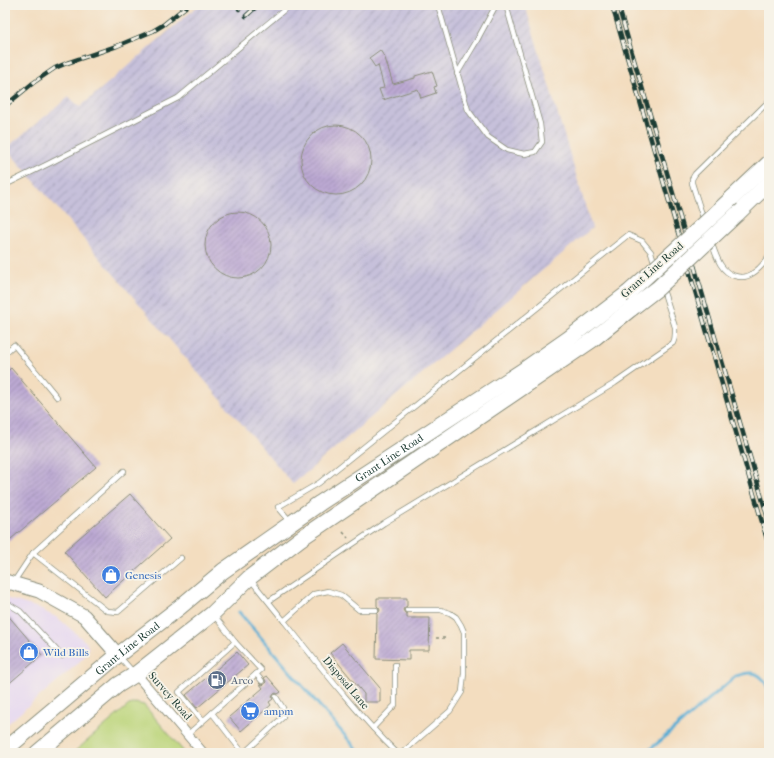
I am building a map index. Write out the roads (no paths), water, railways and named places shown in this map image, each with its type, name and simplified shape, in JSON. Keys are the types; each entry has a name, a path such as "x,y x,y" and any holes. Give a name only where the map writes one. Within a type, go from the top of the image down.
{"main road":[{"name":"Grant Line Road","path":"5,750 118,655 180,607 223,571 320,503 525,369 568,339 628,292 701,227 769,162"},
{"name":"Grant Line Road","path":"37,753 118,685 136,674 212,614 249,578 300,539 592,340 658,288 769,183"},
{"path":"8,586 39,591 84,616 118,655"}],"street":[{"name":"Survey Road","path":"136,674 203,753"}],"lane":[{"path":"5,185 178,98 290,5"},
{"path":"438,5 468,110 488,137 507,150 524,154 535,152 542,142 540,124 506,5"},
{"path":"457,74 496,5"},
{"path":"769,101 695,174 692,179 692,183 717,259 725,271 733,276 742,278 754,273 769,257"},
{"path":"269,601 384,523 615,383 673,343 675,339 675,327 651,252 642,241 628,235 319,483 278,507 292,523"},
{"path":"5,353 14,345 56,397"},
{"path":"8,586 33,553 124,471"},
{"path":"33,553 107,611 118,612 181,558"},
{"name":"Disposal Lane","path":"249,578 330,678 373,728 397,753"},
{"path":"284,621 314,594 328,591 341,595 359,610 376,610"},
{"path":"5,602 20,611 62,656"},
{"path":"402,753 450,711 462,692 464,672 464,632 456,617 450,613 440,610 408,610"},
{"path":"188,734 261,670 212,614"},
{"path":"203,721 179,692 235,642"},
{"name":"Survey Road","path":"118,655 136,674"},
{"path":"373,728 395,705 395,666"},
{"path":"256,674 262,681"},
{"path":"212,713 243,753 283,717 283,708 276,696"}],"waterway":[{"path":"239,612 360,753"},
{"path":"646,753 736,676 747,673 756,674 764,681 769,691"}],"railway":[{"path":"5,106 33,83 55,68 117,46 153,31 188,5"},
{"path":"239,9 243,5"},
{"path":"246,16 258,5"},
{"path":"612,5 769,546"},
{"path":"618,5 769,522"}],"place":[{"name":"Genesis","path":"111,575"},
{"name":"Wild Bills","path":"29,652"},
{"name":"Arco","path":"217,680"},
{"name":"ampm","path":"250,711"}]}
